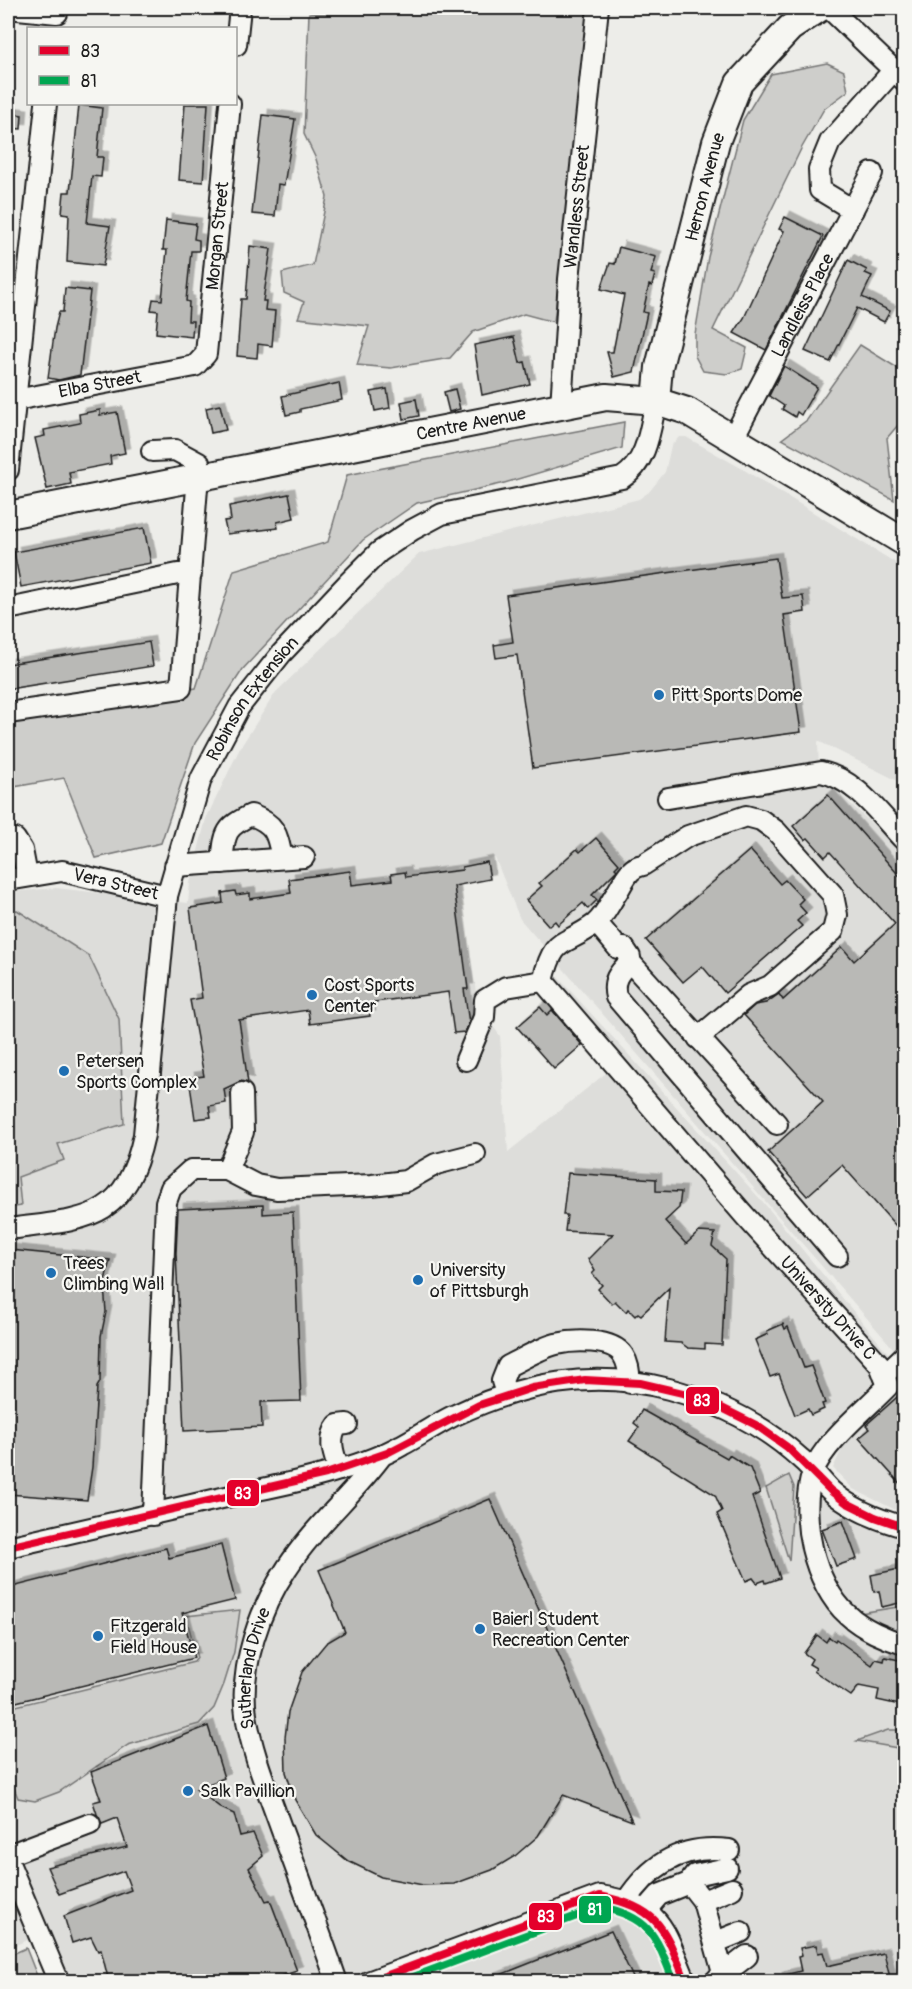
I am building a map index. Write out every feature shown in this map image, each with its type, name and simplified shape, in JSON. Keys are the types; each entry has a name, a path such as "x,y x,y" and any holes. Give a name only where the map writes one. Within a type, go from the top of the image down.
{"main road":[{"name":"Herron Avenue","path":"656,401 659,367 716,142 739,83 790,28 820,8"},
{"name":"Centre Avenue","path":"8,515 606,397 656,401 687,411 904,542"}],"street":[{"path":"8,8 56,16"},
{"path":"237,36 240,8"},
{"name":"Wandless Street","path":"561,407 569,279 598,8"},
{"path":"829,8 899,76 830,142 819,169 820,190 853,210"},
{"path":"8,470 17,264 46,105"},
{"name":"Morgan Street","path":"195,366 206,354 230,105"},
{"name":"Landleiss Place","path":"733,438 872,173"},
{"name":"Elba Street","path":"11,393 26,398 195,366"},
{"name":"Robinson Extension","path":"8,1228 73,1220 109,1205 130,1179 139,1160 144,1135 167,896 201,779 239,707 281,654 379,552 442,514 622,478 634,470 640,460 656,401"},
{"path":"8,713 181,688 199,463 176,450 152,451"},
{"path":"8,609 178,574 191,574"},
{"path":"668,798 821,772 836,775 853,787 904,840"},
{"path":"222,863 225,836 231,825 251,815 266,820 277,834 282,858"},
{"path":"466,1060 484,1017 485,1000 506,987 543,981 548,958 557,945 597,923 625,882 633,879 643,865 688,836 746,816 761,820 776,831 833,895 837,915 833,931 770,987 749,995 698,1038"},
{"path":"8,841 15,839 22,850 27,876"},
{"path":"175,866 304,856"},
{"name":"Vera Street","path":"8,880 62,871 167,896"},
{"path":"597,923 777,1124"},
{"path":"624,955 613,985 616,998 837,1256"},
{"name":"University Drive C","path":"543,981 745,1216 880,1365 886,1381"},
{"path":"227,1170 243,1132 242,1093"},
{"path":"153,1515 166,1202 171,1188 191,1170 227,1170 256,1185 277,1189 372,1185 406,1181 436,1164 475,1154"},
{"path":"506,1393 501,1381 508,1366 556,1344 584,1342 606,1344 622,1353 629,1368 630,1383"},
{"path":"904,1356 886,1381 830,1445 813,1471 807,1527 822,1582 848,1615 888,1640 904,1644"},
{"path":"886,1381 904,1371"},
{"path":"8,1547 339,1470 383,1454 451,1417 506,1393 535,1385 578,1380 666,1388 720,1406 751,1422 782,1444 813,1471 832,1492 873,1517 904,1527"},
{"path":"339,1470 332,1451 332,1432 338,1425 347,1424"},
{"name":"Sutherland Drive","path":"338,1982 258,1764 246,1714 246,1690 252,1648 266,1607 286,1570 317,1530 365,1478 383,1454"},
{"path":"8,1855 90,1824"},
{"path":"711,1847 728,1859 695,1875 689,1883 635,1904 644,1875 684,1851 711,1847"},
{"path":"8,1861 59,1982"},
{"path":"689,1883 703,1900 716,1942 719,1977"},
{"path":"703,1900 732,1889"},
{"path":"368,1982 600,1896 635,1904 654,1915 666,1935 686,1982"},
{"path":"716,1942 741,1932"},
{"path":"719,1977 747,1956"}],"shaded area":[{"path":"372,8 589,8 554,322 524,314 473,332 450,358 391,368 357,365 369,326 298,318 304,302 284,293 282,273 313,265 327,197 316,159 304,134 309,13 370,13"},
{"path":"827,63 844,71 848,91 824,109 801,149 713,330 747,348 742,369 727,374 703,371 695,356 695,334 708,257 743,120 771,74"},
{"path":"860,345 904,372 904,418 887,438 894,500 782,439 807,420"},
{"path":"624,422 622,448 501,484 417,503 363,540 243,669 195,743 161,843 96,858 64,778 8,788 8,720 196,688 234,570 328,542 347,475"},
{"name":"University of Pittsburgh","path":"679,437 686,437 741,468 904,568 904,784 818,741 819,774 904,854 904,1366 899,1355 520,919 495,858 456,867 478,1005 500,1036 508,1152 611,1069 540,988 555,974 763,1202 892,1358 881,1386 817,1449 798,1476 837,1506 865,1522 904,1537 904,1981 697,1982 694,1977 666,1977 667,1982 67,1982 45,1933 8,1948 8,892 56,888 188,903 190,883 206,819 240,748 276,692 419,554 639,499 649,492 665,472 671,446"},
{"name":"Petersen Sports Complex","path":"17,910 89,956 119,1019 124,1124 58,1144 64,1160 18,1177 21,1206 8,1208 8,911"},
{"path":"904,1383 904,1514 853,1489 833,1468 848,1436"},
{"path":"789,1475 794,1487 789,1561 766,1488"},
{"path":"904,1606 904,1644 848,1615"},
{"path":"240,1610 234,1652 224,1684 214,1708 199,1724 128,1745 59,1792 35,1801 18,1798 8,1773 8,1708 194,1662 197,1658 186,1616"},
{"path":"888,1730 904,1730 904,1749 857,1741"},
{"path":"26,1948 39,1981 8,1981 8,1956"}],"building":[{"path":"79,105 102,108 97,157 103,157 101,177 92,176 87,223 110,226 103,266 67,262 69,214 62,213 64,192 70,192"},
{"path":"185,105 208,105 203,182 179,180"},
{"path":"8,113 22,115 21,129 8,128"},
{"path":"263,115 295,119 284,185 278,184 275,216 252,214"},
{"path":"785,217 823,236 766,350 734,333 744,318 784,231 779,229"},
{"path":"166,220 196,224 194,239 199,240 199,251 191,251 186,301 189,302 188,321 193,321 192,337 156,333 158,311 151,310 153,299 162,300 167,250 163,250"},
{"path":"250,246 271,249 263,301 266,301 265,310 275,311 272,346 258,344 257,358 237,356 241,299 246,299"},
{"path":"619,247 656,257 651,273 655,274 652,286 649,285 643,312 647,313 634,372 614,377 607,352 613,352 624,295 601,289 610,263 615,264"},
{"path":"848,260 867,270 865,273 872,276 862,297 890,311 884,322 857,308 830,362 805,351"},
{"path":"65,288 90,291 80,375 59,380 48,378 55,328 59,312 63,312"},
{"path":"514,337 520,363 525,362 530,384 482,395 474,345"},
{"path":"784,366 817,387 801,415 797,412 795,417 782,409 784,406 769,396"},
{"path":"339,383 342,400 300,409 300,412 286,415 282,396"},
{"path":"387,389 390,408 375,411 371,392"},
{"path":"455,389 460,409 449,412 444,392"},
{"path":"416,399 419,416 404,419 401,402"},
{"path":"220,405 226,430 211,433 206,408"},
{"path":"100,410 100,415 117,412 125,453 110,456 111,464 69,472 71,484 47,489 35,438 45,436 44,430 80,423 79,414"},
{"path":"289,494 294,518 277,522 278,528 227,534 224,521 231,520 229,506"},
{"path":"144,528 151,563 21,587 14,552"},
{"name":"Pitt Sports Dome","path":"776,558 782,598 803,596 805,612 784,615 801,732 533,768 517,655 496,658 494,645 513,642 506,595"},
{"path":"149,642 153,666 8,689 8,664"},
{"path":"828,795 904,881 904,1235 842,1165 807,1196 768,1152 823,1102 744,1015 755,1005 766,1003 779,994 783,1000 842,947 854,961 895,924 830,852 825,857 808,838 805,840 793,826"},
{"path":"596,838 619,864 615,868 617,870 592,895 597,900 588,909 583,903 558,925 555,921 549,926 526,900 542,886 539,883 577,849 580,852"},
{"path":"750,850 780,884 785,880 803,899 798,904 806,913 797,921 802,926 725,993 702,966 683,982 646,940"},
{"name":"Cost Sports Center","path":"487,862 490,879 454,886 468,989 464,989 469,1023 465,1032 454,1033 448,992 368,1003 370,1016 310,1024 308,1010 239,1020 248,1083 241,1081 224,1089 226,1103 209,1106 211,1117 195,1119 189,1078 204,1076 190,1000 202,998 190,908 223,903 222,893 235,891 236,895 250,893 250,899 291,893 289,879 350,871 352,885 392,880 391,874 405,872 406,877 462,870 462,867"},
{"path":"540,1007 547,1015 552,1010 582,1045 554,1069 517,1027"},
{"path":"568,1173 656,1179 656,1191 681,1192 679,1208 665,1221 686,1244 699,1232 715,1233 712,1246 726,1259 722,1345 705,1344 705,1349 688,1348 681,1343 665,1342 669,1288 641,1315 638,1313 635,1316 628,1309 626,1312 615,1301 612,1304 598,1289 602,1285 592,1274 595,1271 588,1259 613,1234 565,1231 567,1215 563,1215"},
{"path":"263,1205 263,1214 293,1212 301,1401 261,1402 262,1427 184,1431 176,1253 178,1209"},
{"path":"10,1250 110,1260 104,1285 106,1312 101,1336 100,1382 97,1387 92,1467 87,1500 8,1494 8,1271"},
{"path":"783,1324 785,1329 788,1327 804,1368 811,1366 825,1403 822,1404 824,1409 811,1415 808,1409 795,1415 779,1374 770,1377 755,1340 768,1334 767,1331"},
{"path":"904,1391 904,1488 859,1438 870,1429 866,1425"},
{"path":"642,1410 727,1458 729,1455 750,1468 760,1493 752,1497 780,1578 766,1583 765,1580 757,1583 753,1578 746,1581 717,1514 722,1511 715,1495 629,1441 639,1427 634,1423"},
{"path":"490,1499 632,1821 563,1795 538,1836 515,1856 492,1870 454,1884 423,1885 381,1877 348,1861 316,1835 295,1800 286,1772 285,1738 288,1712 302,1672 326,1643 345,1632 319,1570"},
{"path":"843,1521 857,1559 836,1566 822,1529"},
{"name":"Fitzgerald Field House","path":"221,1545 235,1600 182,1613 194,1658 8,1704 8,1588 166,1548 169,1558"},
{"path":"904,1568 904,1602 882,1607 879,1591 874,1592 871,1575"},
{"path":"817,1635 826,1642 829,1637 835,1641 836,1639 872,1665 876,1659 884,1661 885,1657 904,1661 904,1706 877,1700 879,1690 859,1686 851,1696 814,1671 816,1668 809,1664 812,1659 804,1653"},
{"path":"208,1726 224,1778 196,1789 221,1808 234,1814 240,1836 253,1833 263,1856 249,1868 266,1901 270,1900 297,1971 263,1982 109,1982 101,1950 98,1951 91,1937 72,1943 64,1916 131,1890 124,1871 59,1894 47,1867 127,1847 117,1818 102,1824 97,1814 93,1802 101,1800 91,1772"},
{"path":"611,1931 635,1982 485,1982 485,1981"},
{"path":"816,1945 818,1953 823,1952 827,1966 884,1953 891,1982 777,1982 777,1977 801,1971 798,1957 802,1956 800,1948"}],"transit line":[{"name":"83","path":"8,1547 326,1474 387,1453 479,1405 532,1388 585,1380 640,1383 687,1394 722,1408 756,1425 787,1447 831,1491 847,1503 875,1517 904,1527"},
{"name":"83","path":"369,1982 600,1896 636,1907 658,1924 672,1948 686,1982"},
{"name":"81","path":"400,1982 601,1907 631,1917 650,1931 674,1982"}],"place":[{"name":"Pitt Sports Dome","path":"659,695"},
{"name":"Cost Sports Center","path":"312,995"},
{"name":"Petersen Sports Complex","path":"64,1071"},
{"name":"Trees Climbing Wall","path":"51,1273"},
{"name":"University of Pittsburgh","path":"418,1280"},
{"name":"Baierl Student Recreation Center","path":"480,1629"},
{"name":"Fitzgerald Field House","path":"98,1636"},
{"name":"Salk Pavillion","path":"188,1791"}]}
